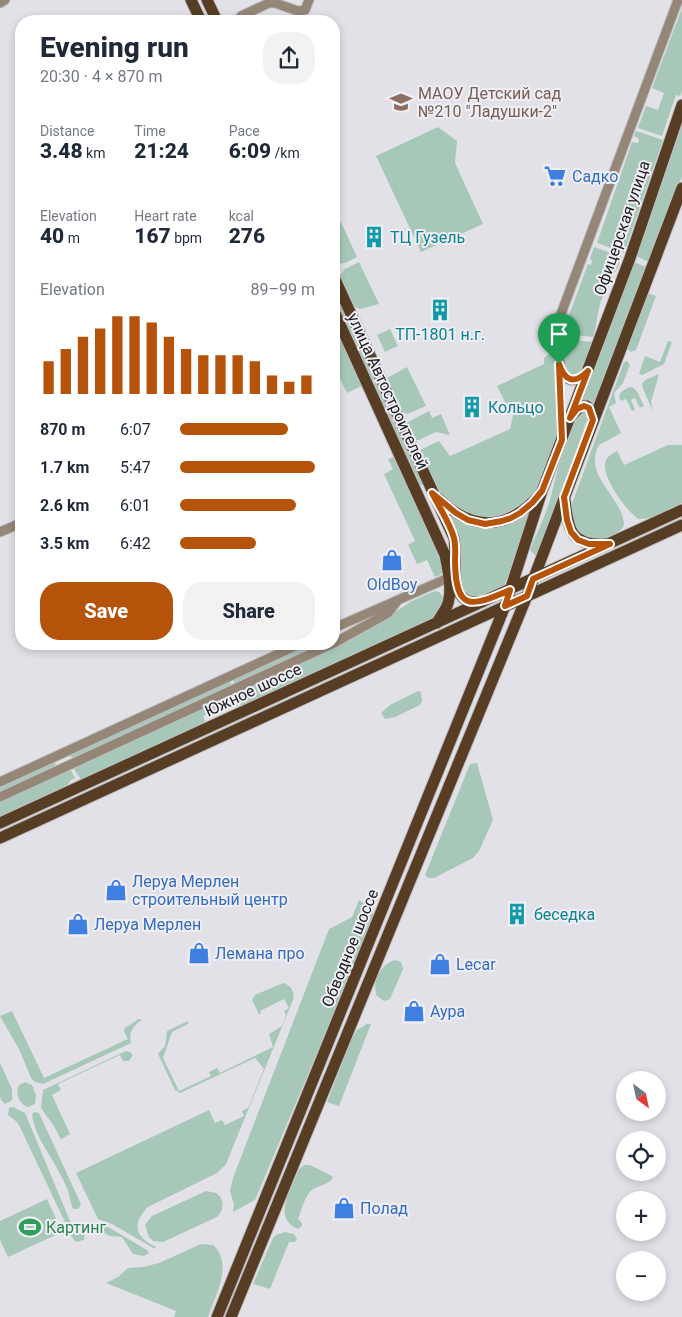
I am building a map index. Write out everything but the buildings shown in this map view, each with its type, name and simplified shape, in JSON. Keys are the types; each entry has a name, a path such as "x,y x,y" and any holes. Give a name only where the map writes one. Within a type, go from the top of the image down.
{"main road":[{"path":"191,0 198,15"},
{"path":"207,0 213,15"},
{"name":"Офицерская улица","path":"510,590 542,491 630,258 682,105"},
{"path":"527,596 682,188"},
{"name":"улица Автостроителей","path":"340,290 454,538 452,576 447,605 437,623"},
{"name":"улица Автостроителей","path":"340,324 445,555 458,592 463,598 472,602 483,602"},
{"path":"570,418 577,409 584,406 589,408 593,420"},
{"path":"417,492 431,490"},
{"name":"улица Автостроителей","path":"431,490 456,513 468,520 485,524 502,521 520,513 542,491"},
{"path":"564,497 568,526 574,536 578,540 589,544 610,544"},
{"name":"Южное шоссе","path":"0,823 682,510"},
{"name":"Южное шоссе","path":"0,838 682,525"},
{"path":"525,547 528,554 532,557 537,558 542,554"},
{"name":"Обводное шоссе","path":"217,1317 510,590"},
{"name":"Обводное шоссе","path":"231,1317 527,596"}],"street":[{"path":"0,3 5,0"},
{"path":"243,15 269,3 275,3 298,11 305,10 309,0"},
{"name":"Офицерская улица","path":"562,440 558,322 678,0"},
{"path":"559,364 564,374 574,380 582,377 588,371"},
{"path":"0,532 15,526"},
{"path":"340,625 452,576"},
{"path":"340,639 388,613 399,598"},
{"path":"0,782 287,650"},
{"path":"0,797 318,650"}],"green space":[{"path":"682,8 682,91 680,96 676,95 662,136 638,128 646,106 658,110 664,93 652,88"},
{"path":"682,118 682,176 649,262 636,256"},
{"path":"438,127 457,141 455,163 483,224 421,252 376,156"},
{"path":"636,131 663,140 624,253 597,243 632,142 638,143 639,139 634,136"},
{"path":"340,220 357,257 340,263"},
{"path":"594,247 622,257 601,301 593,337 566,334 569,315 588,264 591,265 592,260 590,259"},
{"path":"359,262 379,304 360,309 355,307 340,275 345,269"},
{"path":"633,262 647,267 593,410 581,404"},
{"path":"646,293 656,296 636,350 631,352 626,348"},
{"path":"340,297 377,378 371,381 340,313"},
{"path":"390,329 398,346 385,352 377,335"},
{"path":"340,335 366,384 347,393 340,378"},
{"path":"561,339 593,342 584,368 576,375 571,376 564,370"},
{"path":"668,341 672,342 664,364 642,375 639,374 645,356 660,362"},
{"path":"549,354 553,354 556,357 559,432 535,493 514,514 483,520 451,506 439,491 420,450 439,441 450,456 510,429 515,406 506,404 497,386 544,364 544,358"},
{"path":"627,361 630,365 623,383 614,393 616,403 609,407 621,433 599,445 595,456 599,477 618,505 624,525 613,536 597,542 578,536 570,509 624,362"},
{"path":"407,367 426,406 407,414 403,412 387,378"},
{"path":"659,374 651,402 653,411 642,384 645,380"},
{"path":"378,381 424,483 422,485 418,484 372,384"},
{"path":"629,387 637,391 644,406 640,408 635,398 631,400 635,410 632,411 626,399 621,401 619,397 621,392"},
{"path":"583,409 588,416 559,503 537,555 535,555 530,550 549,503 566,441 576,418"},
{"path":"429,411 432,418 441,414 450,435 436,432 416,440 408,422"},
{"path":"668,445 682,445 682,503 651,518 639,519 634,516 617,495 605,471 606,460 617,451 624,465"},
{"path":"396,457 443,556 444,569 440,575 435,577 427,560 417,564 408,545 415,541 384,474 393,469 388,459"},
{"path":"536,500 504,586 480,599 461,593 444,507 483,527"},
{"path":"435,591 439,592 445,599 438,617 242,708 235,692 328,650 340,650 340,645 366,631 412,601"},
{"path":"298,650 311,650 235,685 233,680"},
{"path":"230,681 232,686 74,759 70,756 72,752"},
{"path":"418,691 421,692 422,701 420,705 395,717 385,719 381,713 390,705"},
{"path":"232,693 238,706 229,705 203,716 205,721 197,729 82,781 72,766"},
{"path":"52,761 56,764 54,767 0,792 0,785"},
{"path":"477,763 493,820 479,851 473,858 434,878 428,878 425,875 470,764"},
{"path":"69,767 75,778 70,781 65,789 0,819 0,799"},
{"path":"359,900 368,905 375,915 255,1200 233,1212 234,1205 230,1191 233,1178 329,929 352,917"},
{"path":"395,960 401,962 403,969 390,999 384,1001 377,996 375,991 376,980 385,965"},
{"path":"283,983 292,989 293,1000 226,1164 217,1173 148,1207 139,1219 138,1229 143,1239 156,1247 155,1249 112,1224 98,1219 76,1173 209,1110 215,1123 222,1120 225,1125 244,1116 242,1111 248,1108 264,1069 255,1058 180,1093 175,1090 158,1054 165,1046 167,1031 188,1021 188,1024 172,1032 163,1058 179,1091 211,1076 209,1072 217,1068 220,1073 273,1047 269,1034 282,1026 286,1015 284,1011 289,1008 284,999 260,1011 261,1014 259,1014 252,1000 255,995"},
{"path":"12,1011 44,1078 128,1039 124,1031 125,1028 139,1019 142,1020 132,1029 130,1035 131,1043 43,1084 35,1082 31,1078 20,1051 0,1016"},
{"path":"367,1024 371,1024 339,1106 327,1102 352,1038 357,1030"},
{"path":"126,1051 133,1055 129,1061 123,1061 120,1055 58,1084 61,1090 52,1095 70,1134 62,1139 60,1138 41,1108 43,1090"},
{"path":"0,1063 12,1089 12,1100 5,1104 0,1096"},
{"path":"25,1082 32,1085 36,1095 35,1104 28,1107 22,1104 18,1095 19,1085"},
{"path":"13,1107 25,1113 70,1221 85,1234 84,1240 76,1242 72,1237 18,1123 8,1115 9,1108"},
{"path":"34,1112 39,1113 80,1202 81,1205 78,1209 73,1209 65,1183 39,1137 33,1122 32,1114"},
{"path":"304,1165 310,1165 333,1178 312,1190 307,1196 298,1219 302,1226 298,1229 290,1224 286,1218 285,1210 288,1193 299,1169"},
{"path":"206,1191 216,1193 221,1198 222,1208 217,1217 163,1242 153,1241 149,1237 145,1225 152,1216"},
{"name":"Картинг","path":"47,1199 62,1232 8,1257 0,1240 0,1221"},
{"path":"103,1224 149,1253 144,1256 133,1254 122,1237 111,1236 103,1232 100,1225"},
{"path":"285,1232 294,1234 297,1239 295,1242 289,1242 270,1289 253,1284 273,1238"},
{"path":"201,1244 213,1245 222,1261 221,1280 208,1317 174,1317 176,1311 106,1283 118,1277 128,1268 159,1263"}],"place":[{"name":"МАОУ Детский сад №210 \"Ладушки-2\"","path":"401,102"},
{"name":"Садко","path":"555,176"},
{"name":"ТЦ Гузель","path":"374,237"},
{"name":"ТП-1801 н.г.","path":"440,310"},
{"name":"Кольцо","path":"472,407"},
{"name":"OldBoy","path":"392,560"},
{"name":"Леруа Мерлен строительный центр","path":"116,890"},
{"name":"беседка","path":"517,914"},
{"name":"Леруа Мерлен","path":"78,924"},
{"name":"Лемана про","path":"199,953"},
{"name":"Lecar","path":"440,964"},
{"name":"Аура","path":"414,1011"},
{"name":"Полад","path":"344,1208"},
{"name":"Картинг","path":"30,1227"}],"route":[{"path":"559,364 564,374 574,380 582,377 588,371 570,418 581,406 587,406 592,412 593,420 564,497 568,526 578,540 589,544 610,544 533,579 527,596 505,606 510,590 483,602 467,601 458,592 454,538 432,493 456,513 468,520 485,524 511,518 532,503 542,491 562,440 559,364"}]}
